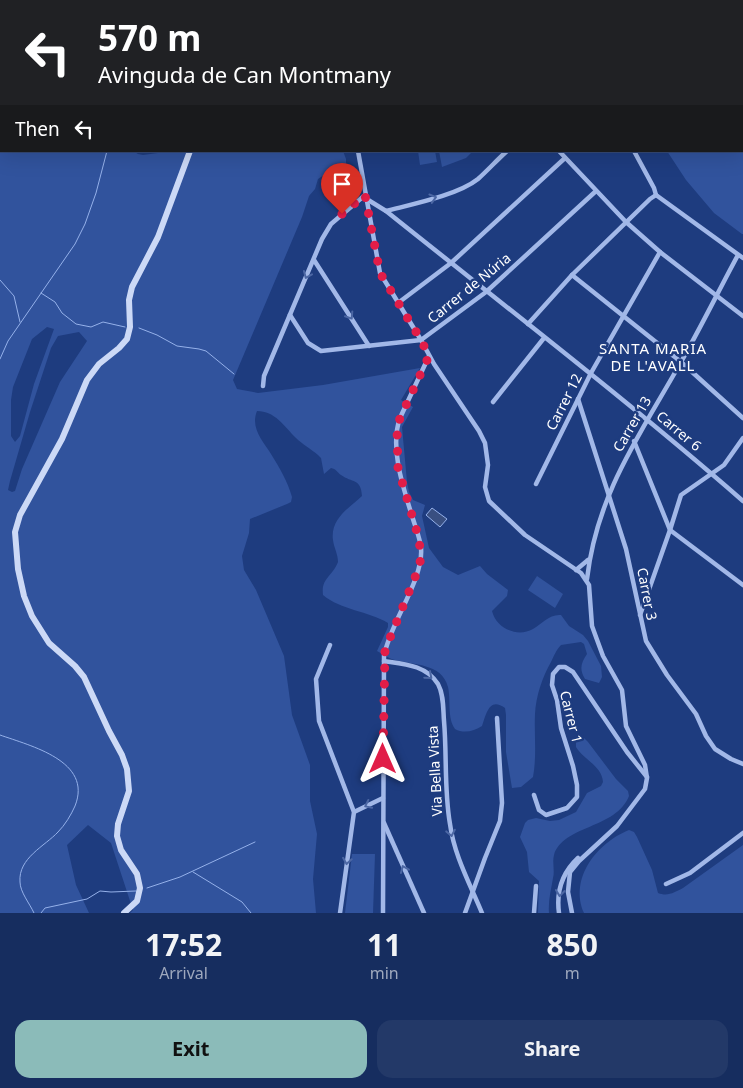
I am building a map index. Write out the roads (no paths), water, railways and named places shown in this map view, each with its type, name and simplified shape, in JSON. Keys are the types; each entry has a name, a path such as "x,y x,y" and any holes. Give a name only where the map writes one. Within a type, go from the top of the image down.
{"main road":[{"path":"124,913 137,901 140,888 137,874 121,850 117,836 118,824 129,791 127,769 84,677 75,666 54,649 32,616 24,596 18,569 15,532 20,515 62,439 87,380 99,364 119,348 126,339 130,327 130,293 158,237 190,152"}],"street":[{"path":"358,152 378,268 429,356 480,431 488,465 485,487 489,500 524,535 576,570 586,580"},
{"path":"386,211 450,193 468,185 478,179 505,152"},
{"path":"560,152 626,222 660,252 743,316"},
{"path":"635,152 656,195 743,258"},
{"path":"398,303 451,263 565,158"},
{"name":"Carrer de Núria","path":"290,315 308,343 321,351 421,340 486,292 596,191"},
{"path":"528,324 572,275 656,195"},
{"path":"263,386 264,376 322,239 331,224 365,197"},
{"name":"Carrer 6","path":"365,197 386,211 544,338 591,373 743,501"},
{"name":"Carrer 12","path":"536,484 591,373 660,252"},
{"name":"Carrer 13","path":"647,778 645,765 626,726 622,690 619,681 603,656 592,626 590,591 586,580 589,558 609,492 634,441 681,362 738,255"},
{"path":"314,260 369,346"},
{"path":"572,275 681,362 743,418"},
{"path":"493,402 544,338"},
{"path":"383,913 384,661 388,639 418,570 421,558 419,539 399,472 397,429 400,418 429,356"},
{"name":"Carrer 3","path":"578,399 626,549 646,641 667,675 696,714 706,736 716,749 732,760 743,764"},
{"path":"640,616 681,495 724,465 743,438"},
{"path":"634,441 670,530 743,585"},
{"path":"576,570 589,558"},
{"path":"330,645 316,679 319,721 354,812 340,913"},
{"name":"Via Bella Vista","path":"384,661 404,664 422,670 434,679 441,692 447,752 446,780 449,822 453,841 482,913"},
{"name":"Carrer 1","path":"534,794 539,810 546,815 567,808 577,797 575,776 561,728 557,700 552,685 552,674 559,667 565,667 573,672 627,752 647,778"},
{"path":"465,913 500,821 502,803 498,718"},
{"path":"572,913 568,892 569,878 574,867 617,826 645,789 647,778"},
{"path":"354,812 383,798"},
{"path":"383,823 424,913"},
{"path":"666,884 690,873 743,833"},
{"path":"559,913 559,889 562,878 571,864 590,850"},
{"path":"534,913 536,886"}],"waterway":[{"path":"0,359 8,341 75,244 85,224 96,193 107,152"},
{"path":"0,280 14,296 20,322"},
{"path":"41,293 55,302 62,313 76,324 91,327 103,322 125,327"},
{"path":"139,328 177,346 206,351 234,374"},
{"path":"0,735 42,750 56,758 75,777 78,790 75,806 65,823 58,832 33,853 23,866 20,882 34,913"},
{"path":"147,888 180,877 255,842"},
{"path":"193,872 242,902 251,913"},
{"path":"41,913 45,908 87,899 100,891 136,891"}],"district":[{"name":"SANTA MARIA DE L'AVALL","path":"653,358"}]}
